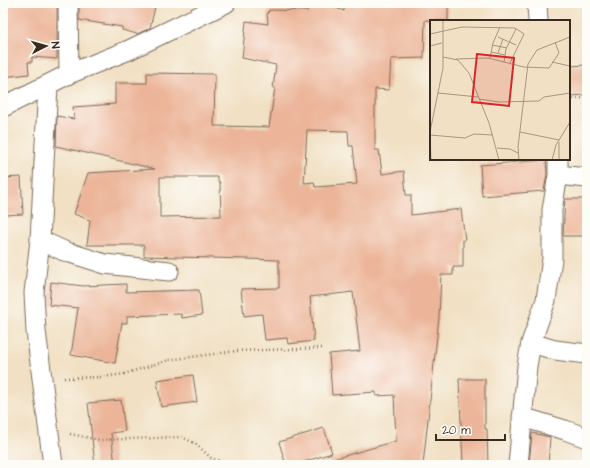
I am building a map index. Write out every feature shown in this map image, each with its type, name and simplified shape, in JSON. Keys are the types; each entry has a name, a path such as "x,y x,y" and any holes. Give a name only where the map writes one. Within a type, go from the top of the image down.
{"street":[{"path":"68,3 69,74"},
{"path":"3,107 69,74 129,50 226,3"},
{"path":"537,3 538,20"},
{"path":"48,85 40,240 34,293 36,331 53,465"},
{"path":"518,465 527,366 531,343 546,300 552,259 552,210 558,167 587,178"},
{"path":"40,240 64,251 106,264 169,271"},
{"path":"531,343 554,350 587,354"},
{"path":"522,417 587,438"}],"path":[{"path":"570,99 587,98"},
{"path":"42,375 67,378 104,377 124,374 169,360 182,358 236,351 324,348"},
{"path":"47,421 69,434 100,440 182,437 196,444 210,458 225,463 239,465"}],"building":[{"path":"3,3 57,3 57,59 32,57 32,62 28,62 29,74 3,77"},
{"path":"79,3 156,3 150,28 137,34 122,30 122,27 79,20"},
{"path":"310,3 322,3 344,11 344,3 448,3 448,20 425,20 424,58 391,59 389,90 375,89 375,150 379,150 382,174 404,171 406,195 411,195 411,215 461,209 465,240 463,240 463,267 453,267 453,275 441,275 439,317 423,465 331,465 330,460 396,441 394,395 376,396 376,392 332,395 329,354 360,351 353,292 310,297 314,341 288,344 287,338 265,340 262,314 244,316 241,289 279,288 279,260 144,256 144,245 87,245 90,220 74,214 88,173 155,169 56,146 57,116 74,119 73,107 115,104 115,83 147,83 147,73 215,74 214,126 269,127 275,88 273,88 276,65 242,58 246,21 268,24 267,12 269,12 269,10 307,11","holes":["307,130 348,131 349,146 353,146 357,184 315,187 314,182 304,183","160,177 218,177 218,182 220,182 221,216 160,217"]},
{"path":"587,65 587,95 570,96 570,66"},
{"path":"546,160 547,174 544,191 482,196 480,165"},
{"path":"21,177 23,214 3,215 3,178"},
{"path":"565,199 587,199 587,236 563,236"},
{"path":"51,282 83,286 126,284 126,292 199,290 202,315 182,318 181,314 127,316 127,323 122,323 115,363 71,355 78,308 49,305"},
{"path":"193,375 197,402 161,407 157,380"},
{"path":"459,379 485,379 485,429 487,429 488,465 463,465"},
{"path":"121,400 125,431 111,433 115,465 95,465 88,403"},
{"path":"324,428 332,453 294,465 286,465 279,442"},
{"path":"532,433 550,437 548,465 529,465"}]}
